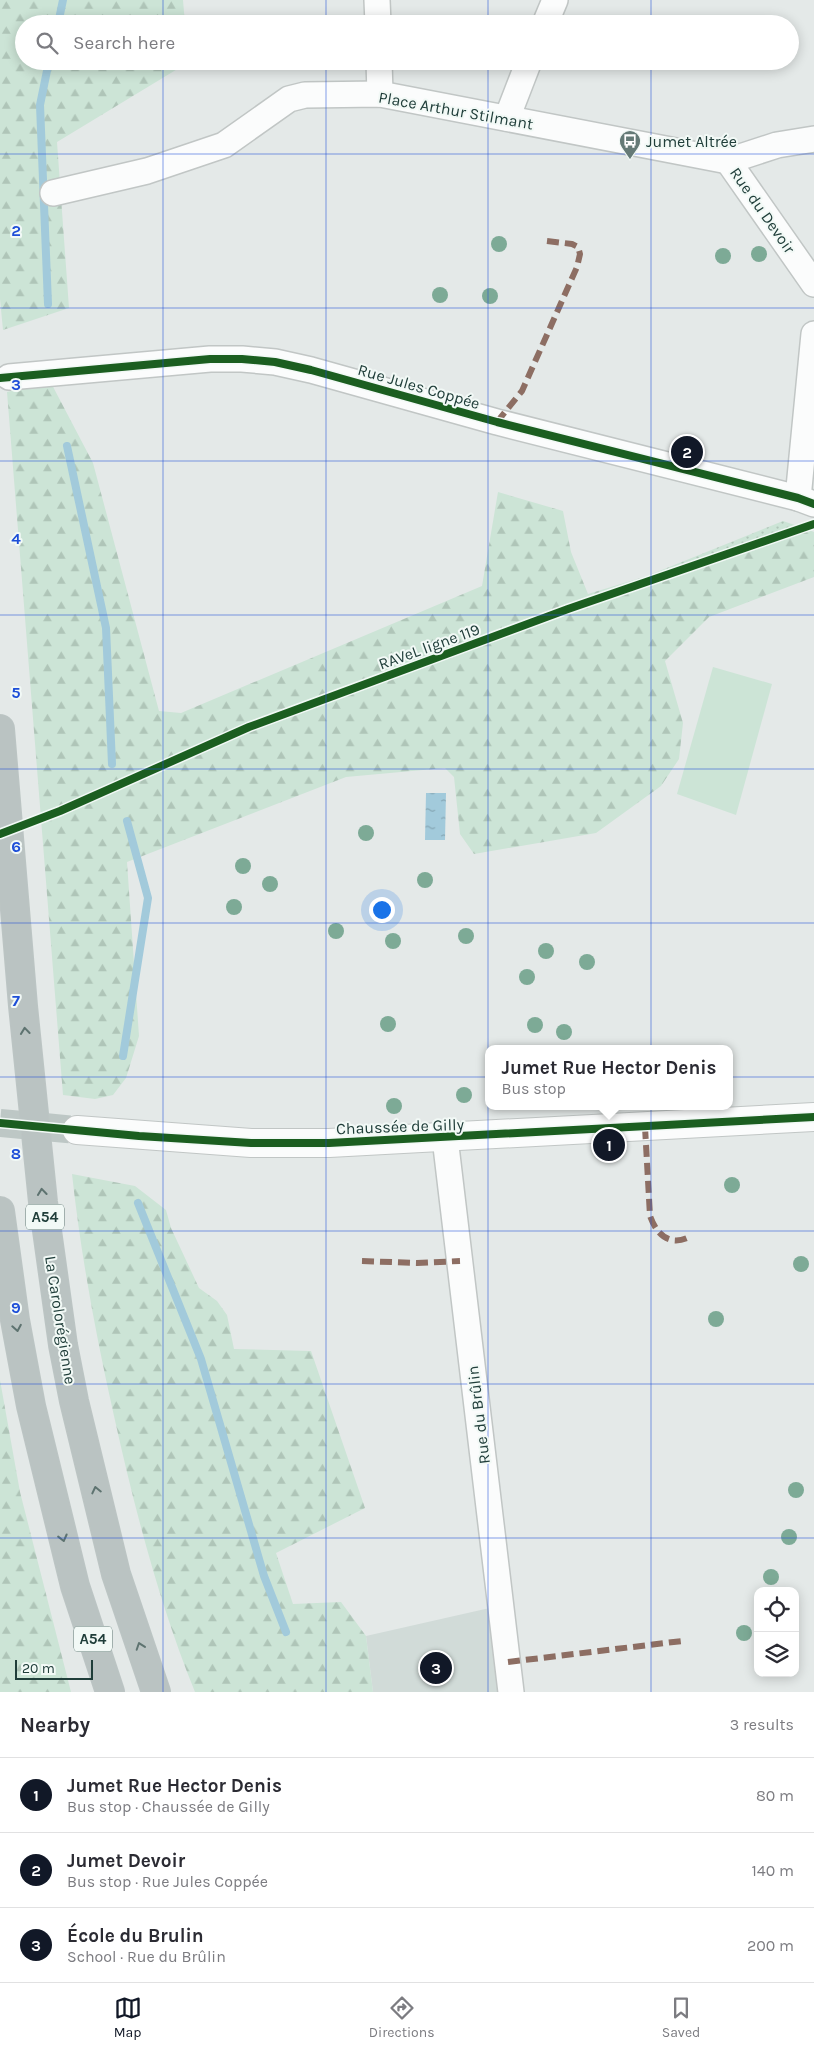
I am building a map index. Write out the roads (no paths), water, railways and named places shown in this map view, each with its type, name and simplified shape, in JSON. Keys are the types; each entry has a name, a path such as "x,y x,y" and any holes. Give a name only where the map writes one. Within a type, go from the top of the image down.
{"highway":[{"name":"La Carolorégienne","path":"0,729 23,1006 43,1202 63,1345 74,1401 116,1574 156,1692"},
{"name":"A54","path":"0,1211 15,1320 31,1406 75,1586 110,1692"}],"street":[{"path":"377,0 378,15"},
{"path":"549,15 555,0"},
{"path":"379,70 380,94"},
{"path":"507,118 526,70"},
{"name":"Place Arthur Stilmant","path":"53,193 147,172 224,145 290,99 305,95 380,94 728,161"},
{"path":"728,161 776,145 814,139"},
{"name":"Rue du Devoir","path":"728,161 814,284"},
{"path":"806,501 814,334"},
{"name":"Rue Jules Coppée","path":"10,377 210,359 275,362 806,501"},
{"name":"Chaussée de Gilly","path":"77,1130 251,1143 329,1143 814,1117"},
{"name":"Rue du Brûlin","path":"445,1138 511,1692"}],"water":[{"path":"426,793 446,793 445,840 425,840"}],"waterway":[{"path":"60,15 63,0"},
{"path":"47,70 40,105 48,304"},
{"path":"67,446 106,628 112,764"},
{"path":"123,1056 148,898 127,821"},
{"path":"138,1203 201,1359 264,1576 286,1632"}],"tunnel":[{"path":"0,1123 77,1130"}],"place":[{"name":"Jumet Altrée","path":"630,160"},
{"name":"Jumet Devoir","path":"687,452"},
{"name":"Jumet Rue Hector Denis","path":"609,1145"},
{"name":"École du Brulin","path":"436,1668"}]}
